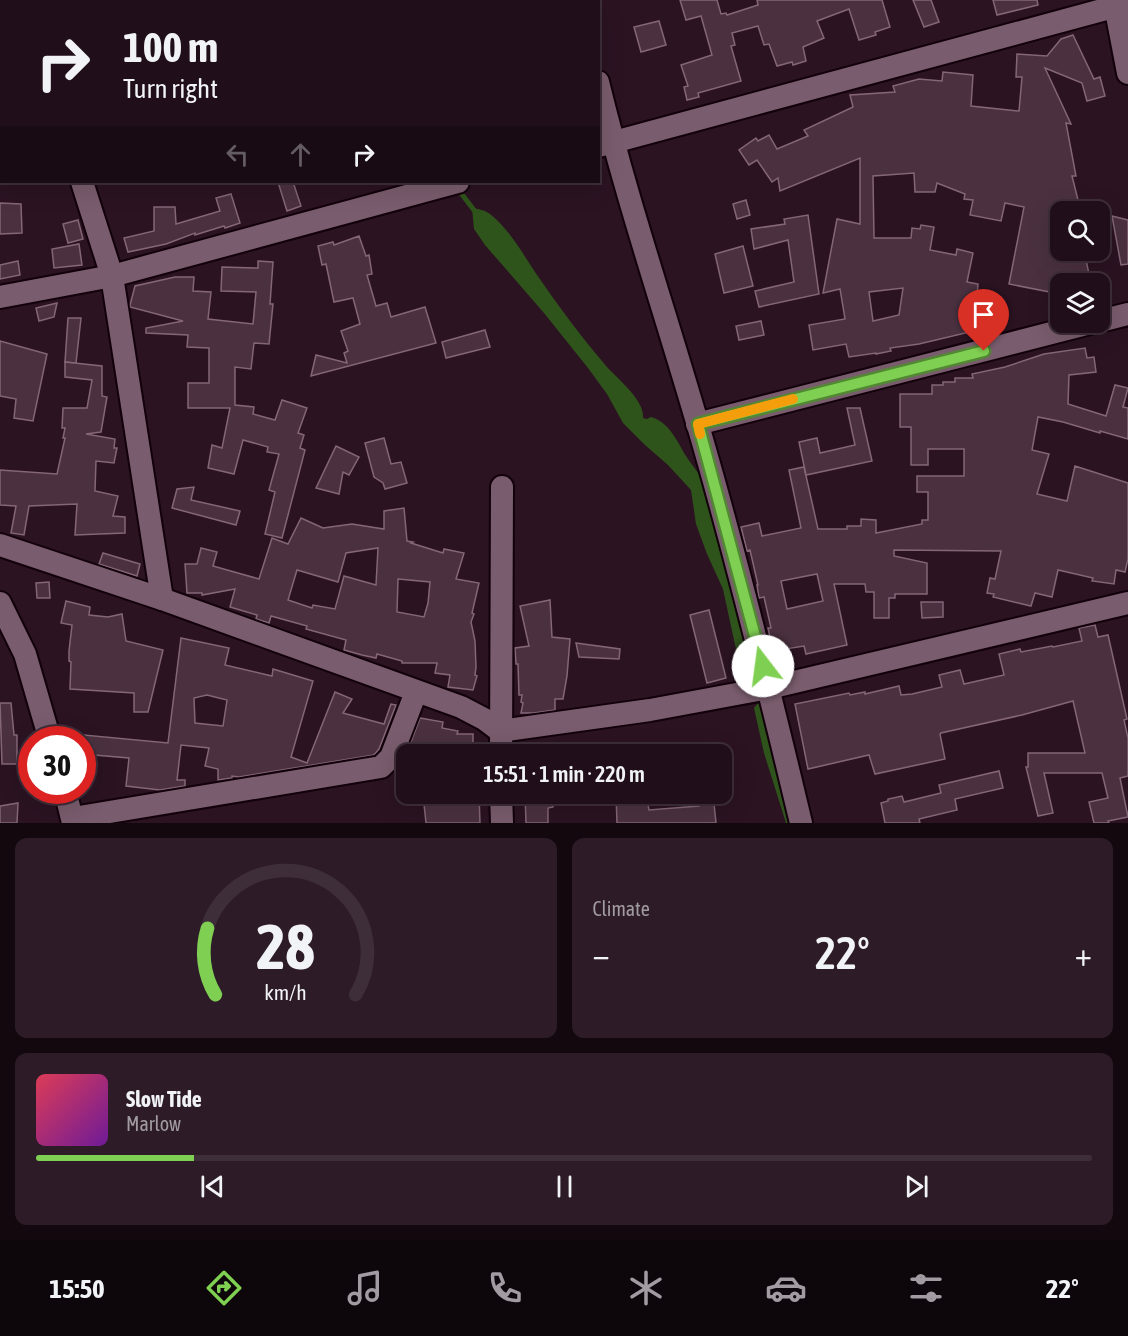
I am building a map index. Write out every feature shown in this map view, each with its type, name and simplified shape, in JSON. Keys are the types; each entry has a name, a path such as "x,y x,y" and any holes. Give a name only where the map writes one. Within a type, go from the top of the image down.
{"street":[{"path":"606,144 1119,3 1128,73"},
{"path":"600,98 606,144 698,424 769,688 801,823"},
{"path":"82,183 112,276 162,599"},
{"path":"0,297 112,276 455,183"},
{"path":"1110,318 1128,314"},
{"path":"698,424 1051,333"},
{"path":"501,744 502,487"},
{"path":"0,545 162,599 461,707 484,719 500,731 650,710 769,688 1128,603"},
{"path":"0,603 25,654 46,726"},
{"path":"69,804 73,820 381,767 391,757 416,692"},
{"path":"501,804 502,823"}],"shaded area":[{"path":"472,208 488,213 503,226 579,332 636,398 643,411 643,418 657,419 668,428 703,480 755,680 743,669 737,654 723,589 696,524 691,490 623,423 607,394 588,368 485,245 474,229"},
{"path":"760,701 768,711 798,823 786,823 764,753 754,708"}],"building":[{"path":"680,0 717,0 721,14 726,13 727,15 758,5 757,0 882,0 890,27 875,32 876,35 859,40 849,9 817,21 824,38 803,47 806,61 777,66 769,44 764,45 758,26 732,33 735,45 731,46 741,81 698,93 699,97 687,100 684,87 688,86 681,65 712,55 701,16 686,20"},
{"path":"913,0 931,0 939,22 924,27"},
{"path":"993,0 1037,0 1038,5 997,15"},
{"path":"659,21 666,45 641,52 634,27"},
{"path":"1073,35 1094,79 1100,77 1105,96 1087,101 1082,83 1045,68 1071,124 1066,123 1076,176 1072,176 1078,201 1050,201 1050,261 1086,261 1089,273 1050,273 1050,292 1009,284 1024,207 1005,203 1001,221 970,215 973,200 964,199 965,194 937,183 935,192 915,192 914,173 873,176 874,238 911,238 912,228 920,229 921,225 934,227 930,250 956,255 957,249 973,253 967,282 978,284 974,331 919,344 890,348 891,351 876,354 849,357 846,344 813,350 809,325 845,319 840,289 823,293 837,219 860,224 860,158 780,191 778,178 772,182 757,160 749,165 739,150 756,138 758,141 769,135 777,149 808,136 804,130 853,107 850,95 895,92 893,86 919,79 942,81 943,72 973,75 971,106 1019,111 1022,77 1016,77 1017,54 1047,56 1061,39","holes":["903,288 899,315 873,321 869,292"]},
{"path":"278,183 293,183 301,206 287,211"},
{"path":"231,194 240,223 128,252 124,238 154,231 154,207 175,207 176,224 220,211 216,198"},
{"path":"746,200 750,215 737,219 733,204"},
{"path":"0,203 21,204 22,233 0,234"},
{"path":"808,215 819,294 759,307 755,291 794,282 788,240 754,249 751,229 785,224 784,219"},
{"path":"1112,216 1128,220 1128,264 1121,265"},
{"path":"78,220 83,239 68,243 63,224"},
{"path":"359,236 366,256 369,255 372,274 367,275 376,306 387,303 391,317 425,307 436,343 311,376 316,355 347,363 344,353 348,351 341,331 360,324 353,298 334,302 326,264 322,265 318,246 333,242 334,245"},
{"path":"79,244 82,265 54,268 52,249"},
{"path":"743,246 753,286 724,293 715,254"},
{"path":"18,261 20,275 0,279 0,265"},
{"path":"258,261 273,262 270,304 273,304 269,344 254,343 251,369 235,367 235,405 254,407 253,414 275,420 282,400 307,408 298,433 304,435 300,448 305,450 282,538 265,534 275,492 269,490 279,454 267,452 268,447 243,440 234,474 208,468 212,445 222,448 230,408 188,408 188,383 209,383 209,348 187,347 188,335 146,333 146,328 183,321 130,307 135,286 175,277 194,277 193,291 211,292 208,319 253,324 256,292 221,291 222,267 258,268"},
{"path":"57,303 54,317 39,321 36,308"},
{"path":"68,318 81,318 76,363 65,362"},
{"path":"761,321 764,335 739,340 736,326"},
{"path":"485,330 490,347 446,358 442,342"},
{"path":"0,341 47,354 33,421 14,418 16,399 0,396"},
{"path":"1085,348 1087,358 1094,357 1096,372 1069,375 1068,404 1106,416 1115,385 1128,388 1123,407 1128,408 1128,439 1038,417 1032,450 1049,454 1037,494 1067,501 1075,466 1128,483 1128,559 1125,572 1116,570 1114,584 1092,581 1093,578 1058,570 1052,597 1035,593 1031,606 993,597 994,594 987,593 990,578 995,579 1001,551 894,550 894,556 927,563 927,594 895,594 895,598 889,598 889,618 874,618 874,592 866,592 865,584 834,584 847,645 806,654 804,646 773,651 768,628 771,628 764,597 759,598 750,550 747,551 741,527 759,523 762,536 801,528 789,470 804,467 818,529 847,529 847,526 861,526 861,519 876,520 876,533 922,524 922,520 928,520 928,492 917,492 917,476 964,476 964,449 928,449 928,465 911,465 911,427 900,427 900,394 932,394 932,385 955,382 955,378 973,378 972,374 1005,367 1044,354","holes":["817,574 823,601 787,609 781,581"]},
{"path":"65,362 102,366 102,396 107,397 101,432 86,434 115,439 114,448 117,448 114,463 96,461 95,491 118,496 113,516 125,517 125,533 75,535 77,504 29,506 24,535 11,533 16,506 0,505 0,470 57,474 65,438 63,438 65,428 62,428 63,408 87,408 92,380 65,377"},
{"path":"847,408 860,408 872,461 806,475 799,442 817,438 820,453 855,445"},
{"path":"384,438 391,464 401,462 407,483 385,489 383,483 374,477 365,443"},
{"path":"336,446 359,457 349,475 343,472 339,494 316,488"},
{"path":"194,487 191,500 240,511 236,525 172,508 177,489"},
{"path":"404,508 407,541 443,553 444,549 464,553 456,579 479,583 471,622 475,641 475,675 477,676 473,690 448,687 450,675 435,673 437,663 402,663 402,661 377,654 376,658 362,655 344,650 346,640 306,629 307,626 271,616 269,623 256,619 257,615 230,607 235,589 202,595 202,593 187,593 185,564 197,564 201,548 217,552 213,566 259,579 272,538 288,544 301,518 323,528 352,524 384,529 384,511","holes":["378,548 376,585 344,576 335,609 313,605 312,608 288,600 297,570 338,582 346,553","398,579 430,582 424,617 397,612"]},
{"path":"103,553 140,564 137,576 99,564"},
{"path":"49,582 50,598 37,598 36,583"},
{"path":"550,600 552,637 570,639 563,699 555,699 555,710 521,713 523,703 521,702 522,695 519,695 515,648 529,646 520,606"},
{"path":"66,601 90,607 89,615 108,617 122,614 126,641 163,650 148,712 134,712 134,693 70,689 69,651 72,625 61,623"},
{"path":"921,602 943,602 943,617 922,618"},
{"path":"709,610 726,678 707,683 690,615"},
{"path":"1095,625 1098,637 1108,635 1127,719 1124,720 1128,738 1128,776 1120,778 1128,817 1108,821 1109,823 1094,823 1089,802 1108,798 1102,773 1044,773 1053,813 1038,816 1026,767 1028,767 1028,753 1085,753 1073,701 941,733 945,759 875,774 869,755 808,769 795,704 849,693 850,695 865,692 865,694 899,686 901,695 912,694 942,687 939,675 960,670 964,684 1004,675 999,654 1082,641 1079,628"},
{"path":"181,638 229,648 225,665 272,676 273,669 313,681 291,757 307,763 335,692 352,699 343,713 384,724 391,704 396,705 379,749 374,755 218,780 218,769 205,766 209,748 181,745 177,780 185,780 185,786 160,790 126,786 129,758 96,755 96,736 168,743","holes":["207,695 227,700 223,726 195,723 194,698"]},
{"path":"576,643 620,649 619,659 579,657"},
{"path":"0,703 11,703 14,735 17,735 17,764 2,764"},
{"path":"420,718 443,722 442,728 458,731 457,734 473,734 473,744 410,744"},
{"path":"999,771 1003,788 955,799 957,810 919,819 920,823 885,823 881,803 888,799 902,796 904,802 941,793 939,785"},
{"path":"18,803 17,823 0,823 0,806"},
{"path":"424,804 479,804 480,823 426,823"},
{"path":"525,804 553,804 553,807 548,808 548,823 526,823"},
{"path":"616,804 648,804 649,810 714,804 716,823 617,823"}],"waterway":[{"path":"457,188 477,214"}],"slow traffic":[{"path":"700,434 698,424 793,399"}],"route":[{"path":"763,666 698,424 984,351"}]}
